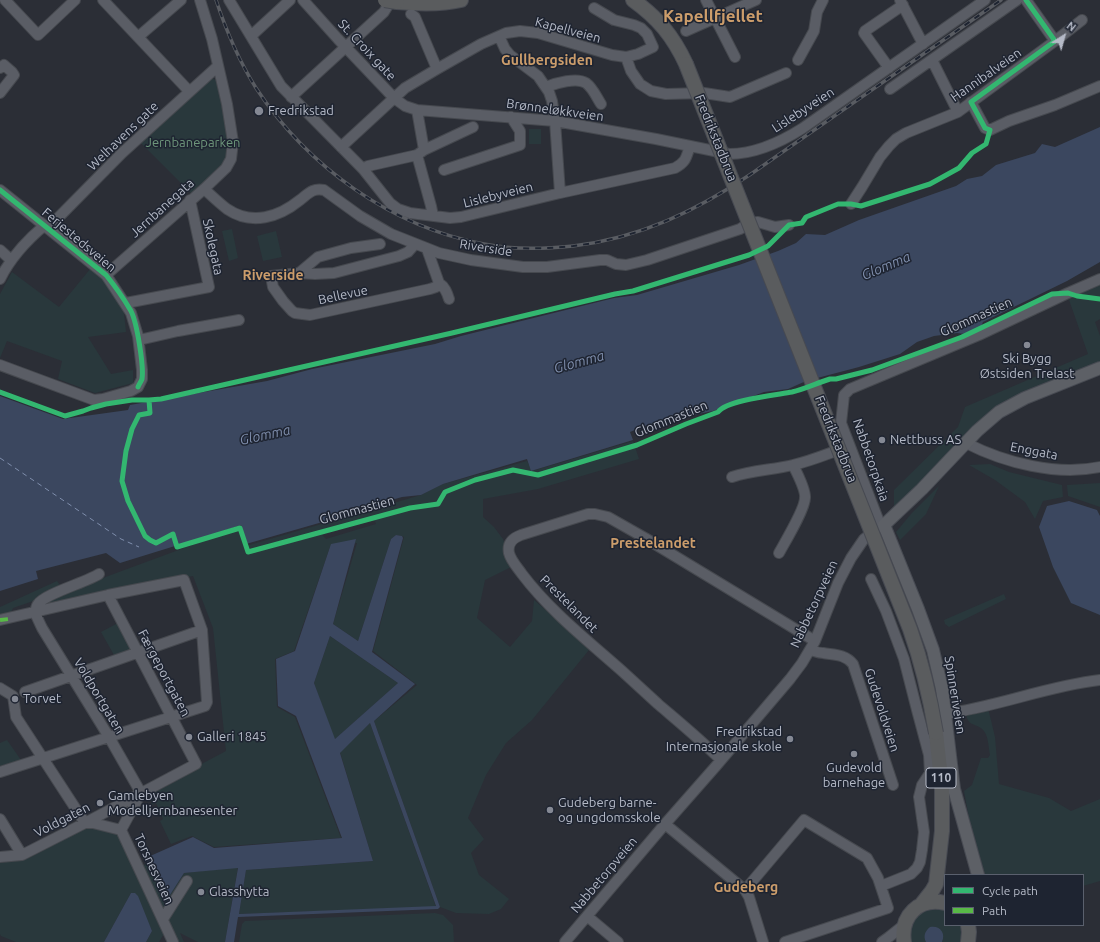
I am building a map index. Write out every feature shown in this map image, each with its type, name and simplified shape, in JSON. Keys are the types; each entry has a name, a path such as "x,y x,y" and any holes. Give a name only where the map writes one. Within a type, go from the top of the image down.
{"highway":[{"path":"385,0 410,9 461,0"},
{"name":"Fredrikstadbrua","path":"633,0 645,8 661,23 672,37 686,64 918,649 928,688 936,733 942,788 942,828"},
{"name":"110","path":"942,828 946,844 947,874"},
{"name":"110","path":"904,924 911,913 921,905 936,884 942,828"},
{"path":"921,905 933,901 944,903"},
{"path":"904,924 904,942"},
{"path":"968,930 980,942"}],"main road":[{"name":"Nabbetorpveien","path":"883,526 922,489 988,421 1010,406 1036,393 1100,368"},
{"name":"Spinneriveien","path":"883,526 933,650 942,690 954,789 978,874"}],"street":[{"path":"5,0 38,35 75,0"},
{"path":"103,0 190,91"},
{"path":"138,37 181,0"},
{"path":"200,0 212,39 218,66"},
{"name":"Lislebyveien","path":"229,0 281,86 291,98 362,169 390,203 398,209 410,213 450,218 462,217 560,193 675,168 682,164 686,158 690,146 730,154 741,154 772,145 803,128 985,0"},
{"path":"251,36 290,0"},
{"name":"St. Croix gate","path":"304,0 394,98"},
{"path":"291,98 384,12 390,0"},
{"path":"706,0 735,57"},
{"path":"686,31 756,0"},
{"path":"798,60 814,31 817,12 823,0"},
{"path":"890,89 1017,0"},
{"path":"1026,0 1055,41"},
{"path":"889,68 864,33 865,30 901,2 923,44"},
{"name":"Kapellveien","path":"341,147 405,88 481,44 499,36 512,32 528,32 612,55 626,57 638,54 653,47 647,34 638,26 614,20 594,8"},
{"path":"410,9 415,17 437,69"},
{"name":"Hannibalveien","path":"851,204 880,157 896,139 906,133 958,112 1082,20"},
{"path":"499,36 505,49 510,55 538,76 546,87 552,101 555,121 560,193"},
{"path":"626,57 631,72 640,84 651,91 666,94 704,94 730,97 786,72"},
{"path":"932,60 958,112"},
{"path":"0,68 4,65 14,75 0,93"},
{"name":"Welhavens gate","path":"0,279 11,260 34,234 46,226 122,153 218,66"},
{"name":"Jernbanegata","path":"106,275 204,189 226,168 232,159 233,142 218,66"},
{"path":"546,87 563,82 584,82 591,88 601,104"},
{"path":"971,102 985,128 990,130 1009,121 1055,105 1100,86"},
{"name":"Brønneløkkveien","path":"394,98 405,106 416,110 555,121 690,146"},
{"path":"416,110 420,152 433,216"},
{"path":"444,170 520,145 520,131 511,117"},
{"path":"520,131 532,118"},
{"path":"362,169 420,152 473,127"},
{"name":"Riverside","path":"204,189 228,209 244,217 262,218 277,215 295,204 313,190 324,190 360,216 391,234 427,249 471,260 523,267 547,267 600,260 607,260 616,264 626,265 647,260 740,229 749,223 758,222 775,227 789,225"},
{"name":"Ferjestedsveien","path":"0,190 106,275 132,313 139,340 142,379 138,387 131,391 94,400 0,365"},
{"name":"Skolegata","path":"126,303 209,287 190,200"},
{"path":"299,273 318,257 351,248 380,244"},
{"path":"299,273 334,273 363,266 404,254 408,252 415,244"},
{"path":"427,249 439,283 447,292 449,299"},
{"path":"0,250 11,260"},
{"name":"Bellevue","path":"299,273 271,276 273,287 292,312 310,315 430,289 436,287 439,283"},
{"name":"Nabbetorpkaia","path":"883,526 849,446 841,423 844,395 850,389 979,335 1100,279"},
{"path":"139,340 239,320"},
{"name":"Enggata","path":"966,443 997,456 1034,466 1065,470 1081,470 1100,467"},
{"path":"732,478 743,474 793,466 849,446"},
{"path":"779,553 806,500 793,466"},
{"name":"Prestelandet","path":"721,760 545,602 513,561 509,553 511,541 521,535 588,514 608,517 645,538 812,645"},
{"name":"Nabbetorpveien","path":"565,942 790,679 812,645 838,583 851,558 864,539 883,526"},
{"path":"35,613 37,604 51,595 99,574"},
{"path":"871,579 886,611 904,659 929,755 930,773 922,785 920,798 924,832 920,862 911,874 881,886"},
{"path":"0,772 205,706 207,702 202,630 184,580 108,595 4,620"},
{"name":"Færgeportgaten","path":"108,595 196,764"},
{"name":"Voldportgaten","path":"35,613 42,628 141,792"},
{"path":"26,692 202,630"},
{"name":"Gudevoldveien","path":"812,645 820,653 844,656 853,664 893,785"},
{"path":"904,659 933,650"},
{"path":"944,714 1013,699 1056,687 1100,680"},
{"path":"0,688 13,696 16,717 85,823"},
{"name":"Voldgaten","path":"0,857 22,855 196,764"},
{"name":"Torsnesveien","path":"121,830 141,792"},
{"path":"0,819 22,855"},
{"path":"745,890 804,820 867,858 878,878 888,908 785,942"},
{"name":"Torsnesveien","path":"85,823 93,823 121,830"},
{"path":"665,824 745,890 749,897 763,942"},
{"name":"Torsnesveien","path":"121,830 163,919 169,941"},
{"name":"Torsnesveien","path":"163,919 187,881"},
{"path":"587,916 618,942"},
{"path":"882,942 904,924"}],"green space":[{"name":"Jernbaneparken","path":"211,78 216,80 230,140 227,164 194,196 141,143 192,94"},
{"path":"529,129 541,129 541,144 529,144"},
{"path":"232,229 238,258 229,261 222,231"},
{"path":"276,231 282,257 263,261 257,236"},
{"path":"91,268 102,277 123,304 126,332 88,337 111,374 133,370 133,383 95,393 58,379 62,361 7,341 0,358 0,294 12,272 59,307"},
{"path":"1100,284 1100,319 1095,322 1100,336 1100,365 1054,383 961,442 894,509 894,490 958,427 965,407 1088,354 1068,297"},
{"path":"633,441 639,459 538,489 483,499 483,517 494,527 503,539 513,566 485,580 477,618 510,647 532,621 534,600 559,621 589,650 532,720 506,743 486,775 468,818 484,839 471,853 479,875 509,899 501,909 489,914 456,913 440,907 374,721 417,685 373,651 404,537 402,536 396,535 391,539 358,641 333,624 357,543 330,547 294,651 275,659 277,707 295,717 341,838 214,847 192,836 171,844 160,821 163,819 156,803 152,805 150,798 157,791 176,781 177,777 226,751 213,628 193,576 41,607 46,599 203,541 212,536 241,527 246,546 421,495 443,484 527,461 532,471","holes":["374,518 376,524 326,539 322,535"]},
{"path":"990,464 1009,472 1062,485 1063,497 1043,501 1035,519 1025,502 995,480 969,465"},
{"path":"1100,483 1100,507 1068,496 1067,485"},
{"path":"939,486 926,514 900,540 896,532 911,514"},
{"path":"57,581 62,588 39,599 13,608 10,615 0,618 0,607"},
{"path":"1004,594 1006,599 949,627 945,624 944,620"},
{"path":"118,623 133,649 114,655 101,632"},
{"path":"330,636 398,683 334,740 314,683"},
{"path":"988,708 995,737 999,784 1049,798 1071,811 1100,799 1100,881 1084,886 1084,874 985,874 969,818 964,791 972,785 981,758 988,758 990,755 986,733 981,728 968,721 966,714"},
{"path":"370,723 436,907 239,914 246,870 373,861 340,752"},
{"path":"7,740 21,760 0,766 0,743"},
{"path":"92,825 119,830 139,871 147,862 166,900 184,873 238,867 225,942 198,942 180,933 184,942 170,942 165,932 159,942 146,942 152,931 131,893 104,942 16,942 1,936 0,863 29,858"},
{"path":"923,909 944,909 944,926 962,926 963,942 942,942 943,940 930,927 926,932 926,942 907,942 906,930"},
{"path":"435,913 443,915 453,925 454,942 239,942 242,924 245,921"}],"water":[{"name":"Glomma","path":"1100,127 1100,262 1067,281 983,322 980,329 965,334 957,333 934,336 917,342 900,354 806,381 788,389 764,392 713,411 650,424 630,432 633,440 531,471 527,459 443,484 421,495 402,497 388,501 385,504 246,544 241,525 120,563 106,553 36,571 38,579 0,591 0,396 63,419 128,410 130,405 267,381 312,369 435,344 461,336 614,298 637,295 739,265 778,251 796,243 806,234 825,235 859,220 956,186 967,179 982,176 996,165 1035,153 1042,144 1055,147"},
{"path":"1069,501 1097,510 1100,516 1100,615 1071,603 1053,567 1039,527 1047,506"},
{"path":"396,535 402,536 403,538 372,652 415,684 374,721 440,907 438,909 238,917 234,942 225,942 238,868 184,873 166,901 147,862 148,857 193,837 214,848 342,838 296,716 278,706 276,659 295,651 331,544 356,539 333,624 358,641 391,539","holes":["330,636 398,683 335,739 314,683","370,723 436,906 239,914 246,870 373,861 340,753"]},
{"path":"131,893 135,893 138,896 152,931 146,942 104,942"},
{"path":"930,927 937,927 941,930 943,933 942,942 926,942 925,934"}],"ferry route":[{"path":"146,413 139,415 132,429 126,451 122,481 128,501 145,536 156,543 170,536"},
{"path":"0,458 121,539 139,547"}],"railway":[{"path":"216,0 233,45 256,88 300,143 326,167 354,189 384,208 416,223 450,236 484,244 528,248 573,246 621,237 666,221 709,200 751,174 1001,0"}],"marked path":[{"path":"0,620 9,619"}],"cycle path":[{"path":"0,392 65,416 106,404 132,400 161,399 633,291 749,255 768,246 789,225 802,223 806,217 838,204 861,206 930,184 959,168 972,153 986,144 990,130 985,128 971,102 1055,41 1026,0"},
{"path":"0,190 106,275 119,293 131,311 138,334 142,373 142,379 138,387"},
{"name":"Glommastien","path":"149,400 150,413 139,415 132,429 126,451 122,481 128,501 145,536 156,543 173,534 177,547 240,528 248,552 410,508 438,504 445,492 475,480 513,470 538,475 637,445 718,412 731,404 792,392 830,379 836,379 872,370 962,337 1052,294 1068,293 1077,296 1100,299"}],"place":[{"name":"Fredrikstad","path":"259,111"},
{"name":"Ski Bygg Østsiden Trelast","path":"1027,345"},
{"name":"Nettbuss AS","path":"882,440"},
{"name":"Torvet","path":"15,699"},
{"name":"Galleri 1845","path":"189,737"},
{"name":"Fredrikstad Internasjonale skole","path":"790,739"},
{"name":"Gudevold barnehage","path":"854,754"},
{"name":"Gamlebyen Modelljernbanesenter","path":"100,803"},
{"name":"Gudeberg barne- og ungdomsskole","path":"550,810"},
{"name":"Glasshytta","path":"201,892"}],"district":[{"name":"Kapellfjellet","path":"713,16"},
{"name":"Gullbergsiden","path":"547,60"},
{"name":"Riverside","path":"273,275"},
{"name":"Prestelandet","path":"653,543"},
{"name":"Gudeberg","path":"746,887"}]}
